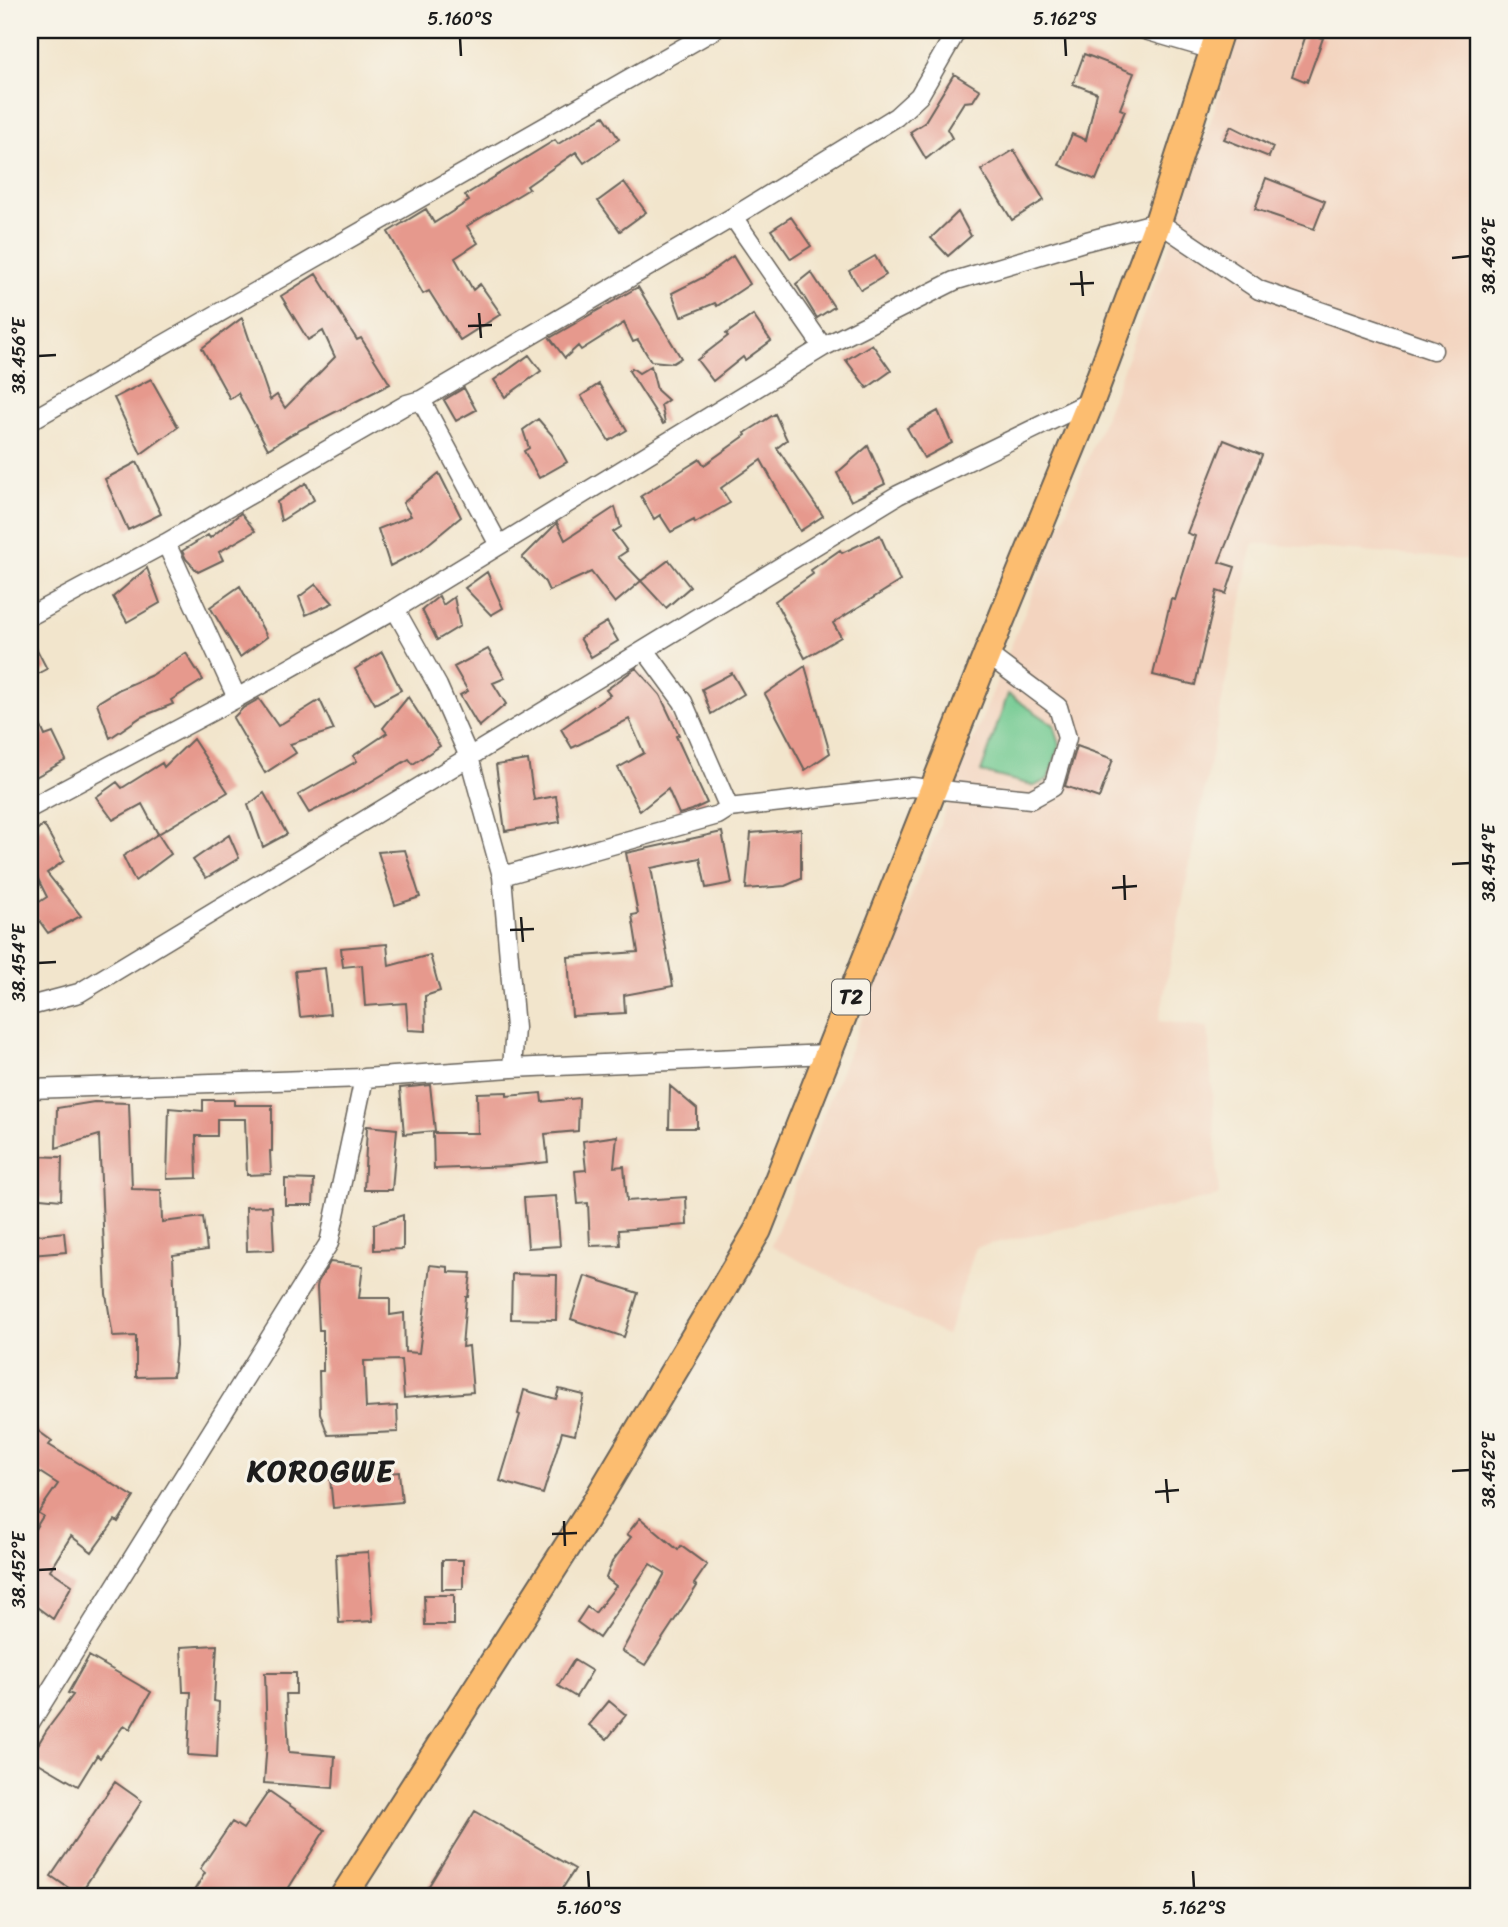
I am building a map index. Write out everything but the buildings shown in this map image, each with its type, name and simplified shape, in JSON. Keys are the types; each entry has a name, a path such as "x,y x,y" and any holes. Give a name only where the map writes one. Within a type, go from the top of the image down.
{"highway":[{"name":"T2","path":"343,1897 594,1505 758,1230 987,654 1091,401 1158,222 1217,40"}],"street":[{"path":"30,421 714,30"},
{"path":"30,616 166,543 407,404 421,400 733,217 896,117 919,96 957,30"},
{"path":"1145,30 1217,40"},
{"path":"733,217 823,347"},
{"path":"30,808 237,698 395,609 823,347 954,281 1158,222 1259,290 1433,350"},
{"path":"421,400 499,545"},
{"path":"30,1006 79,993 898,495 1091,401"},
{"path":"166,543 237,698"},
{"path":"395,609 438,686 469,757 502,876 515,1028 512,1068"},
{"path":"645,650 683,702 729,808"},
{"path":"502,876 718,815 729,808 912,787 1031,799 1053,787 1067,738 1058,707 987,654"},
{"path":"30,1089 364,1078 512,1068 828,1054"},
{"path":"32,1712 329,1243 364,1078"}],"shaded area":[{"path":"1240,30 1478,30 1478,561 1253,543 1159,1021 1208,1027 1219,1196 976,1247 947,1336 771,1246 1108,409 1176,228"}],"green space":[{"path":"1008,694 1054,725 1060,744 1048,779 1035,786 981,772"}],"district":[{"name":"KOROGWE","path":"321,1471"}]}
